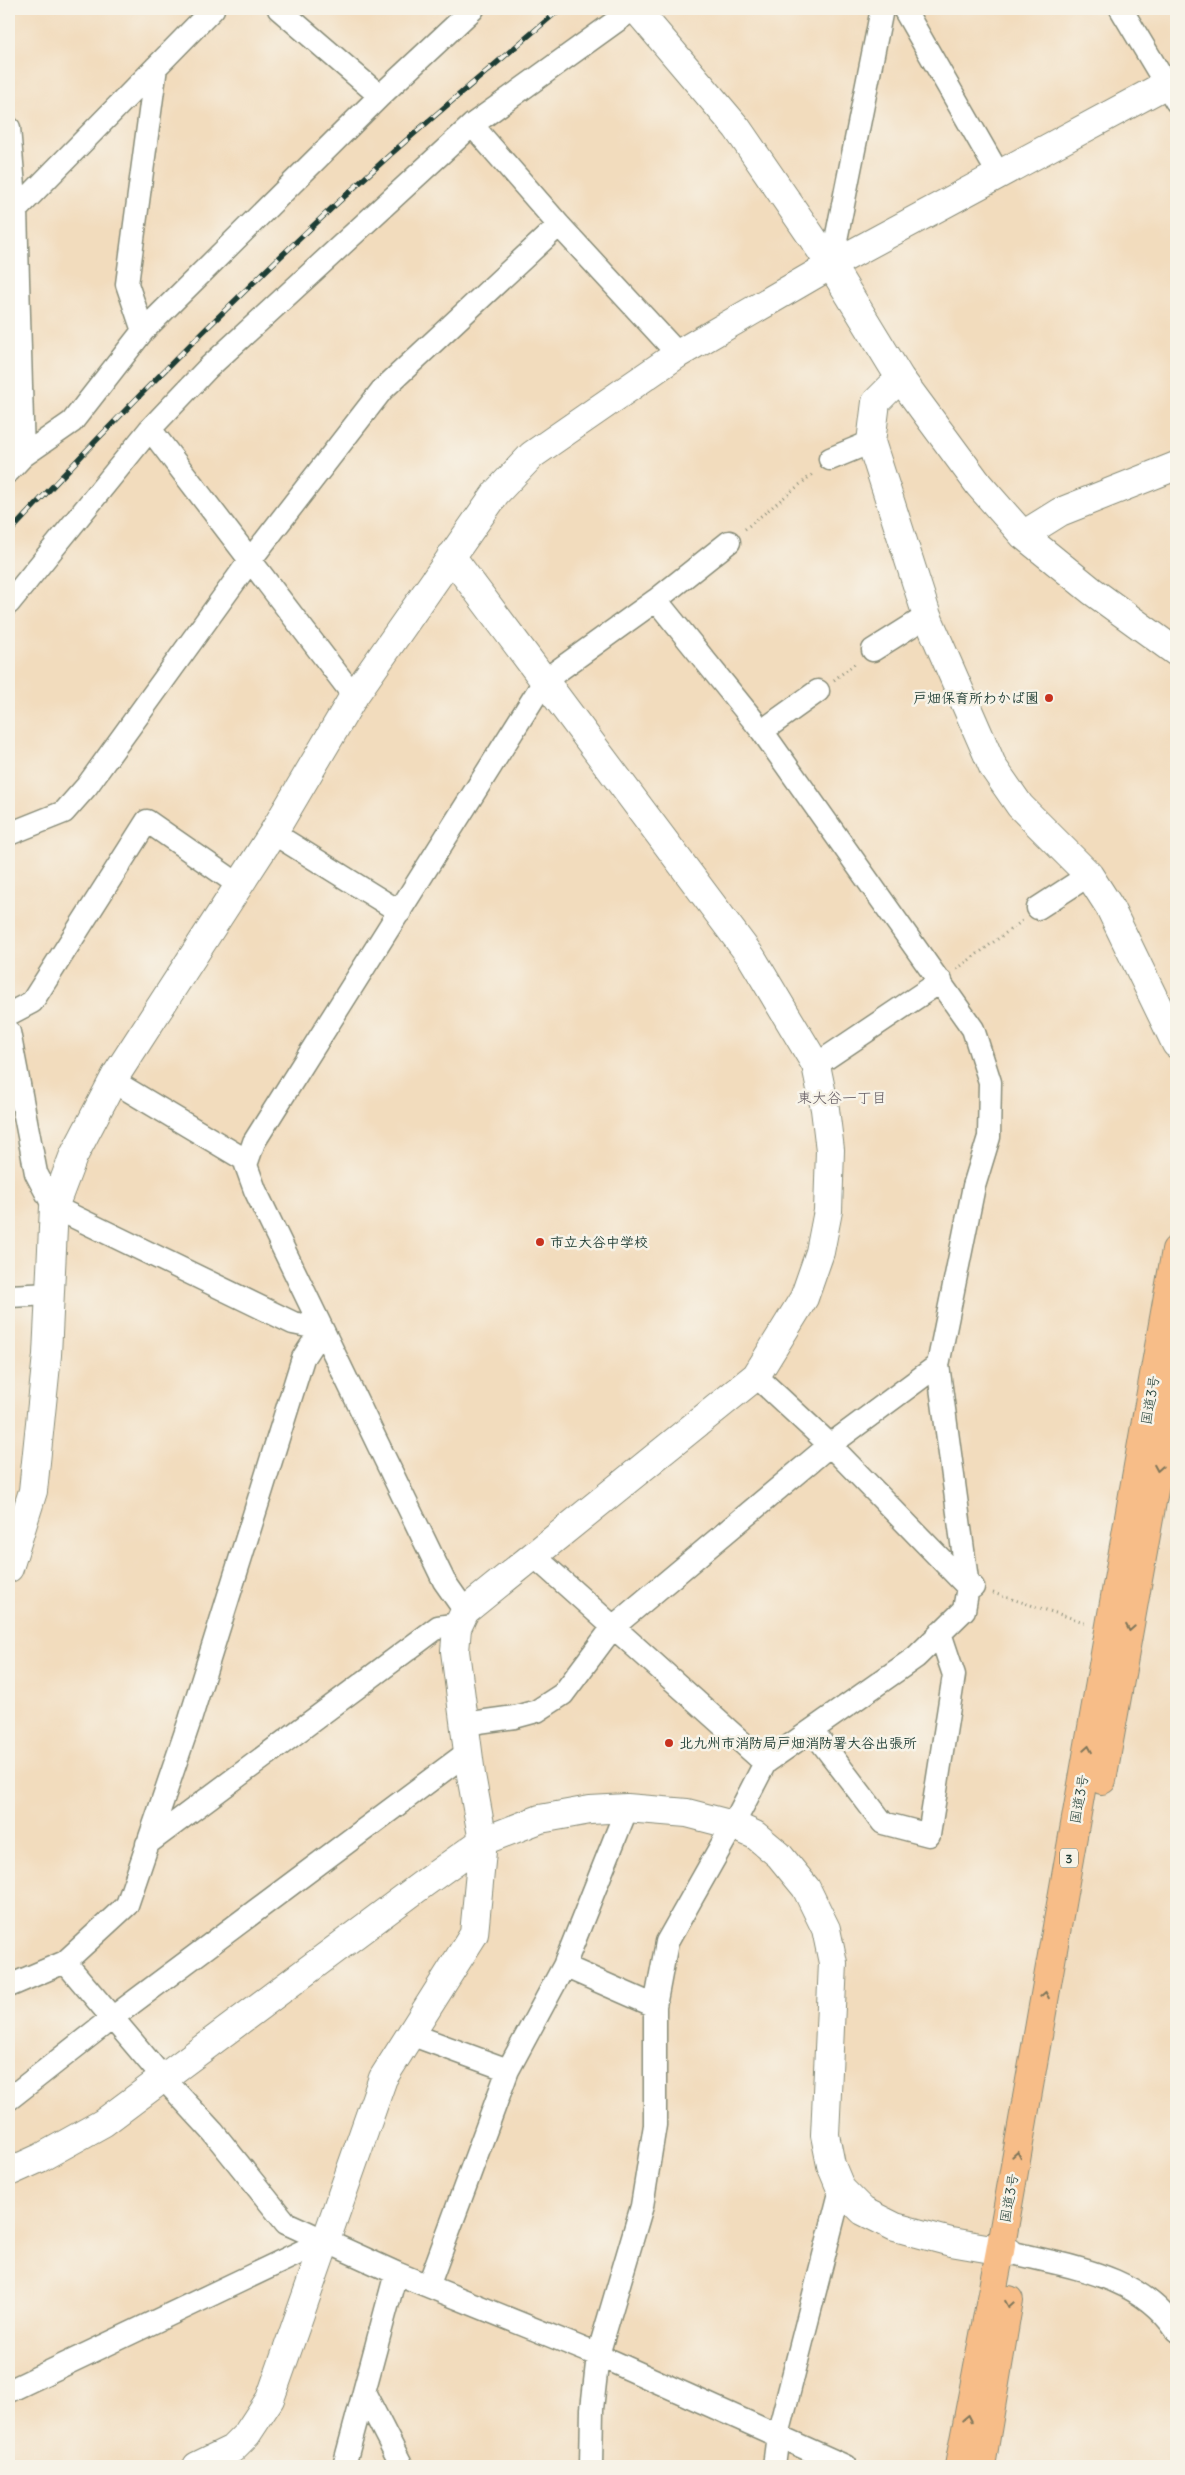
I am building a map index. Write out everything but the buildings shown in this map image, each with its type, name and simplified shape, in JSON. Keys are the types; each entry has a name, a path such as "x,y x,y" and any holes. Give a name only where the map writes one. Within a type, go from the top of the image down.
{"highway":[{"name":"国道3号","path":"981,2466 1009,2252 1175,1260"},
{"name":"国道3号","path":"959,2466 1009,2252 1176,1368"}],"street":[{"path":"12,210 213,9"},
{"path":"279,9 380,96"},
{"path":"16,464 72,422 142,331 380,96 473,9"},
{"path":"9,603 150,429 208,368 472,125 633,9"},
{"path":"636,9 738,128 831,264 900,378 979,485 1023,535 1092,591 1176,652"},
{"path":"831,264 882,9"},
{"path":"904,9 999,175"},
{"path":"9,1568 33,1490 48,1355 54,1207 73,1157 113,1081 273,833 354,696 451,556 496,493 532,455 678,354 831,264 999,175 1173,88 1121,9"},
{"path":"142,331 127,284 156,67"},
{"path":"472,125 559,225 678,354"},
{"path":"9,128 16,464"},
{"path":"9,834 64,812 87,786 250,559 382,390 559,225"},
{"path":"900,378 876,402 871,442 927,616 994,768 1020,806 1089,875 1108,906 1176,1044"},
{"path":"150,429 354,696"},
{"path":"830,459 871,442"},
{"path":"1023,535 1060,512 1176,466"},
{"path":"197,2466 232,2448 247,2434 270,2399 383,2078 474,1934 484,1841 468,1752 454,1651 462,1618 255,1190 246,1165 247,1161 254,1142 545,680 656,600 730,542"},
{"path":"147,1844 438,1627 462,1618 533,1555 756,1376 804,1298 820,1252 827,1219 830,1150 825,1109 816,1065 752,958 451,556"},
{"path":"591,2466 592,2409 598,2354 642,2206 655,2125 655,2006 667,1942 733,1825 764,1763 916,1657 964,1610 972,1587 938,1364 974,1186 989,1137 990,1082 973,1029 762,731 656,600"},
{"path":"873,650 927,616"},
{"path":"762,731 818,691"},
{"path":"9,1014 32,1002 147,821 239,885"},
{"path":"273,833 400,912"},
{"path":"1038,908 1089,875"},
{"path":"816,1065 941,982"},
{"path":"9,1032 36,1174 54,1207 292,1324 322,1329"},
{"path":"113,1081 247,1161"},
{"path":"9,1296 51,1294"},
{"path":"9,1986 65,1962 128,1905 190,1720 303,1358 322,1329"},
{"path":"464,1724 515,1717 537,1711 563,1694 613,1627 830,1445 938,1364"},
{"path":"756,1376 830,1445 972,1587"},
{"path":"533,1555 764,1763"},
{"path":"812,1730 883,1823 929,1835 954,1675 940,1633"},
{"path":"9,2099 112,2018 468,1752"},
{"path":"9,2172 40,2158 104,2123 423,1884 484,1841 540,1819 590,1810 627,1808 686,1813 733,1825 755,1835 779,1855 806,1888 826,1929 833,1963 825,2135 831,2165 840,2189 863,2211 895,2227 951,2242 1065,2264 1110,2278 1142,2296 1174,2320"},
{"path":"429,2284 508,2070 564,1966 627,1808"},
{"path":"65,1962 164,2079 213,2132 286,2223 324,2242 396,2273 429,2284 598,2354 842,2466"},
{"path":"564,1966 655,2006"},
{"path":"410,2034 508,2070"},
{"path":"774,2466 778,2435 840,2189"},
{"path":"9,2391 324,2242"},
{"path":"344,2466 396,2273"},
{"path":"364,2392 402,2466"}],"path":[{"path":"730,542 830,459"},
{"path":"818,691 873,650"},
{"path":"941,982 1038,908"},
{"path":"972,1587 1088,1623"}],"railway":[{"path":"9,533 148,387 293,245 413,135 560,9"}],"place":[{"name":"戸畑保育所わかば園","path":"1049,698"},
{"name":"市立大谷中学校","path":"540,1242"},
{"name":"北九州市消防局戸畑消防署大谷出張所","path":"669,1743"}],"district":[{"name":"東大谷一丁目","path":"842,1097"}]}
